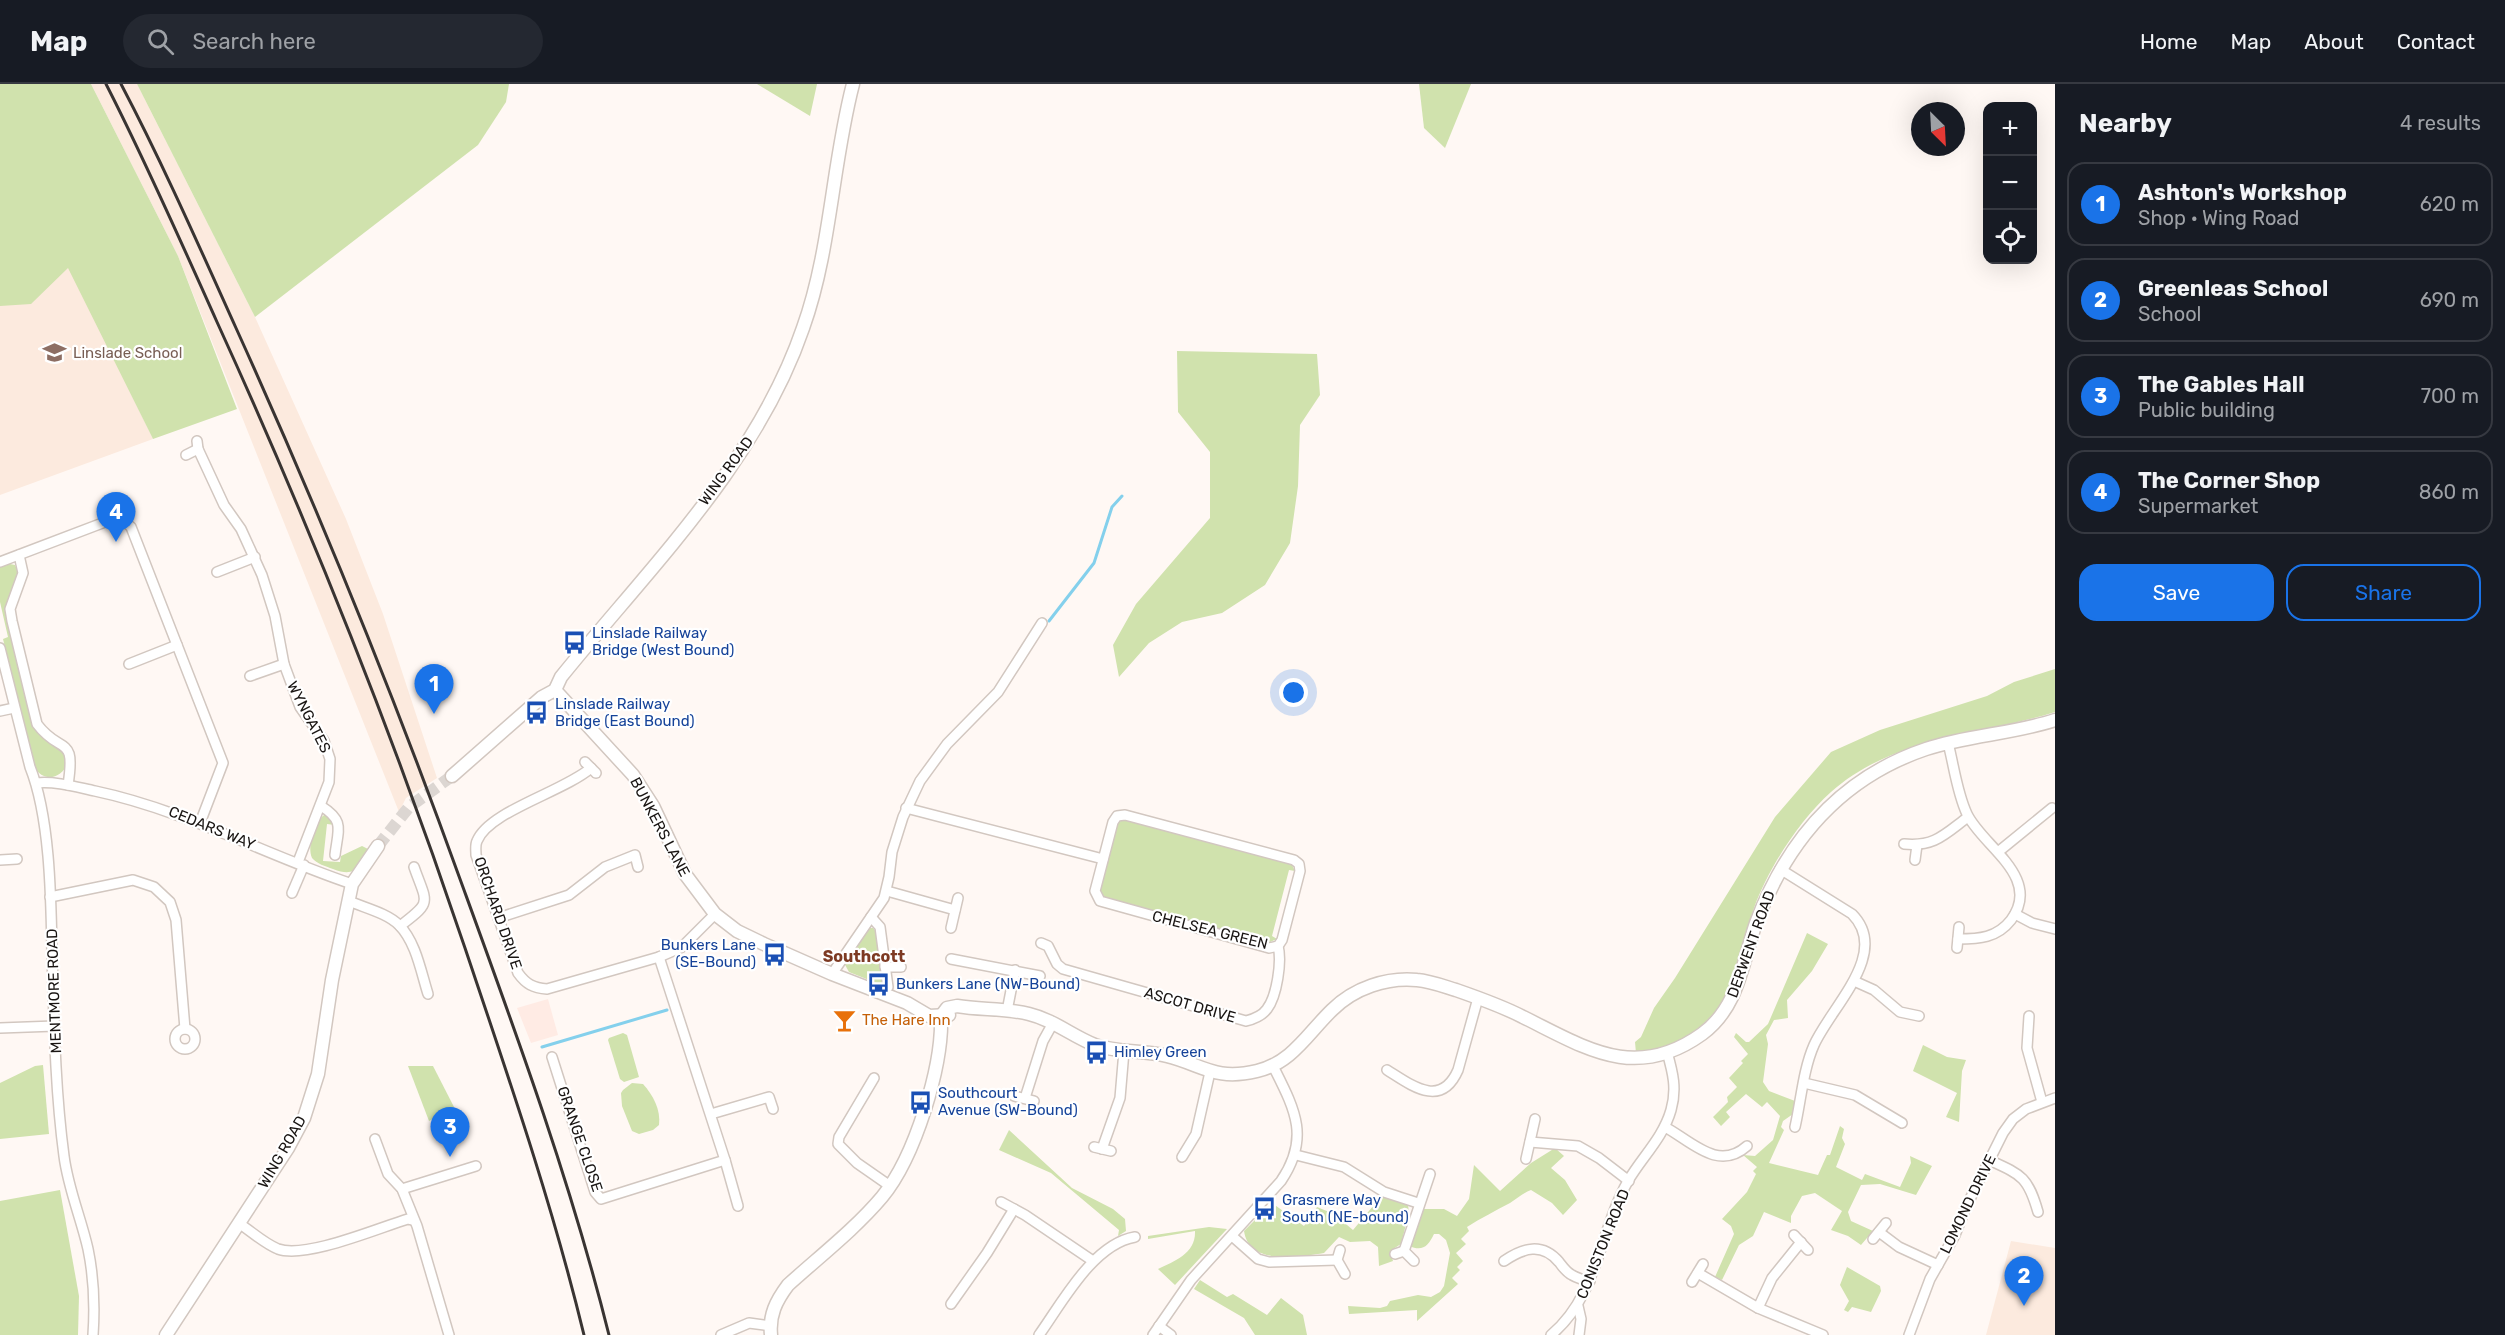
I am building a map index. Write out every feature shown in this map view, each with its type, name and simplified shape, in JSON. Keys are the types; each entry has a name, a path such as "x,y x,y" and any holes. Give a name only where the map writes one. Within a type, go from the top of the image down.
{"street":[{"name":"WING ROAD","path":"452,776 542,697 555,690 561,677 722,479 774,398 800,336 814,290 839,146 853,84"},
{"name":"WYNGATES","path":"186,455 197,445 224,505 241,529 255,557 274,616 284,664 300,707 324,741 330,759 329,783 292,892"},
{"path":"0,562 113,519 124,521 131,526 223,763 201,824"},
{"path":"19,555 23,573 12,603 12,621 37,724 44,733 66,747 72,758 68,785"},
{"path":"217,573 255,557"},
{"path":"832,974 887,891 892,852 906,808 920,781 946,744 998,692 1042,623"},
{"path":"129,664 177,645"},
{"name":"MENTMORE ROAD","path":"0,648 14,708 36,783 47,852 64,1159 88,1249 94,1291 93,1335"},
{"name":"WYNGATES","path":"250,676 284,664"},
{"name":"BUNKERS LANE","path":"555,690 633,775 653,806 685,874 715,914 746,935 832,974 907,1003 921,1002 933,1008 940,1016"},
{"path":"0,711 14,708"},
{"name":"DERWENT ROAD","path":"1478,998 1523,1017 1577,1045 1602,1054 1642,1058 1680,1047 1705,1031 1723,1014 1733,999 1760,914 1780,869 1799,838 1814,820 1852,788 1914,754 1948,743 2055,720"},
{"path":"1948,743 1968,817 2011,867 2019,893 2015,914 2001,931 1980,939 1957,943 1959,927"},
{"name":"ORCHARD DRIVE","path":"590,768 564,786 512,810 485,828 476,842 476,855 518,974 524,981 537,988 547,989 659,957 682,947 715,914"},
{"name":"CEDARS WAY","path":"36,783 68,785 129,798 352,884"},
{"path":"321,806 336,815 338,823 335,855"},
{"path":"906,808 1103,859"},
{"path":"1998,852 2052,808"},
{"name":"CHELSEA GREEN","path":"1115,812 1303,863 1282,940 1278,946 1269,948 1092,900 1103,859 1115,812"},
{"path":"1904,844 1927,844 1937,840 1968,817"},
{"path":"1915,860 1917,845"},
{"name":"WING ROAD","path":"166,1335 240,1224 288,1148 304,1118 318,1074 338,946 352,884 378,846"},
{"path":"498,918 569,895 614,861 635,855 638,867"},
{"path":"0,860 17,859"},
{"path":"400,926 424,906 425,900 414,867"},
{"path":"1780,869 1841,906 1859,921 1866,939 1866,950 1854,981 1830,1015 1813,1048 1795,1127"},
{"path":"50,897 133,880 154,887 170,902 176,920 185,1029"},
{"path":"887,891 955,910"},
{"path":"951,928 958,898"},
{"path":"349,901 387,917 400,926 414,952 428,994"},
{"path":"2015,914 2031,923 2055,929"},
{"path":"871,917 880,927 888,987"},
{"name":"ASCOT DRIVE","path":"1041,943 1048,946 1057,964 1063,969 1246,1021 1261,1014 1270,1003 1281,959 1278,946"},
{"path":"659,957 711,1114 738,1206"},
{"path":"951,959 1040,976"},
{"path":"1081,974 1084,964"},
{"path":"885,967 901,967"},
{"path":"1006,1011 1015,970"},
{"path":"721,1335 749,1323 771,1331 775,1304 788,1285 862,1218 890,1186 910,1148 927,1101 940,1040 940,1016 950,1016 969,1008 1029,1014 1053,1023 1095,1045 1167,1056 1210,1072 1236,1075 1273,1066 1303,1045 1333,1009 1355,993 1378,983 1420,980 1478,998 1458,1070 1454,1079 1446,1086 1438,1090 1419,1090 1387,1070"},
{"path":"1854,981 1874,990 1900,1012 1919,1016"},
{"path":"2029,1016 2022,1031 2042,1102"},
{"path":"1014,1096 1030,1100 1043,1041 1053,1023"},
{"path":"0,1028 56,1026"},
{"path":"1102,1149 1120,1098 1125,1051"},
{"name":"CONISTON ROAD","path":"1551,1335 1578,1306 1590,1281 1603,1238 1629,1181 1665,1126 1673,1102 1675,1084 1667,1052"},
{"name":"GRANGE CLOSE","path":"552,1057 595,1192 601,1199 725,1160"},
{"path":"1153,1335 1185,1288 1281,1181 1296,1155 1298,1135 1296,1118 1273,1066"},
{"path":"1186,1155 1199,1124 1210,1072"},
{"path":"874,1078 839,1137 838,1144 857,1163 890,1186"},
{"path":"1804,1083 1855,1095 1902,1124"},
{"path":"869,1087 879,1093"},
{"path":"711,1114 769,1097 773,1109"},
{"name":"LOMOND DRIVE","path":"1909,1335 1938,1265 1955,1235 1989,1160 2013,1119 2026,1109 2055,1098"},
{"path":"1526,1160 1535,1119"},
{"path":"1665,1126 1713,1156 1724,1158 1747,1146"},
{"path":"375,1139 388,1174 402,1189 449,1335"},
{"path":"1530,1142 1578,1146 1599,1158 1629,1181"},
{"path":"1296,1155 1344,1167 1384,1192 1418,1203"},
{"path":"1989,1160 2014,1171 2030,1186 2038,1212"},
{"path":"402,1189 476,1166"},
{"path":"1414,1261 1399,1252 1430,1174"},
{"path":"2033,1194 2043,1190"},
{"path":"1001,1202 1094,1261"},
{"path":"951,1304 957,1287 987,1254 1014,1209"},
{"path":"240,1224 277,1248 290,1252 315,1248 408,1219 413,1220"},
{"path":"1886,1223 1876,1235 1938,1265"},
{"path":"1232,1236 1258,1259 1269,1262 1337,1260"},
{"path":"1039,1335 1073,1286 1094,1261 1125,1240 1135,1238"},
{"path":"1758,1308 1772,1278 1801,1242"},
{"path":"1504,1261 1516,1252 1532,1248 1542,1249 1570,1274 1590,1281"},
{"path":"1340,1250 1337,1260 1345,1274"},
{"path":"1692,1282 1703,1264"},
{"path":"1698,1273 1758,1308 1823,1335"},
{"name":"CONISTON ROAD","path":"1578,1306 1581,1319 1579,1335"},
{"path":"1159,1326 1171,1335"}],"shaded area":[{"path":"91,84 137,84 255,317 346,519 383,614 437,778 406,798 399,812 178,256"},
{"name":"Linslade School","path":"0,123 153,439 0,495"},
{"path":"548,999 558,1035 531,1043 517,1008"},
{"path":"2011,1241 2055,1248 2055,1335 1986,1335"}],"green space":[{"path":"0,84 91,84 178,256 237,409 153,439 68,268 31,304 0,306"},
{"path":"137,84 509,84 506,102 478,145 255,317"},
{"path":"757,84 817,84 810,116"},
{"path":"1419,84 1471,84 1445,148 1424,128"},
{"path":"1177,351 1317,354 1320,395 1300,425 1298,486 1290,543 1265,585 1222,613 1182,622 1149,643 1119,677 1113,645 1136,604 1210,518 1210,452 1178,412"},
{"path":"15,565 19,574 8,623 32,721 42,736 62,747 68,763 57,776 47,777 34,767 3,639 8,637 0,602 0,566"},
{"path":"2055,669 2055,712 1910,748 1856,773 1831,792 1786,846 1760,892 1749,924 1736,977 1719,1006 1700,1027 1689,1035 1664,1047 1636,1053 1635,1042 1641,1037 1654,1008 1775,817 1831,752 1880,730 1987,696 2014,682"},
{"path":"326,814 330,815 335,825 327,824 323,861 340,862 341,856 362,846 370,850 359,866 352,871 333,869 312,858 310,847 315,827"},
{"path":"1124,819 1291,863 1295,871 1289,870 1272,936 1277,939 1270,942 1104,898 1099,891 1117,823"},
{"path":"869,928 873,928 877,933 884,986 849,972 844,963"},
{"path":"1807,933 1828,944 1812,971 1787,1000 1788,1018 1774,1020 1766,1035 1768,1044 1763,1082 1769,1091 1795,1101 1793,1114 1783,1121 1781,1127 1784,1130 1769,1163 1818,1175 1827,1155 1830,1155 1840,1126 1844,1129 1842,1138 1845,1144 1836,1167 1862,1180 1865,1174 1900,1187 1911,1163 1910,1156 1932,1166 1916,1195 1880,1184 1861,1185 1848,1212 1851,1221 1873,1231 1861,1245 1848,1236 1831,1230 1842,1211 1815,1193 1802,1196 1791,1216 1791,1223 1764,1212 1753,1236 1739,1245 1722,1280 1715,1277 1734,1234 1731,1226 1722,1219 1747,1192 1756,1174 1753,1171 1757,1167 1743,1155 1755,1156 1773,1140 1780,1116 1767,1102 1762,1107 1746,1094 1726,1112 1730,1117 1721,1126 1713,1117 1728,1102 1727,1097 1737,1087 1729,1078 1748,1054 1734,1037 1736,1033 1749,1042 1768,1024"},
{"path":"623,1033 627,1035 639,1077 624,1082 620,1079 608,1040"},
{"path":"1923,1045 1947,1057 1966,1060 1962,1071 1959,1122 1946,1117 1957,1093 1913,1071"},
{"path":"43,1065 49,1134 0,1139 0,1083 35,1066"},
{"path":"408,1066 433,1066 454,1107 429,1121"},
{"path":"632,1083 643,1084 656,1103 659,1114 659,1125 653,1130 639,1134 632,1131 622,1106 621,1093"},
{"path":"1009,1130 1072,1188 1113,1209 1125,1219 1126,1231 1118,1236 1119,1230 1051,1173 999,1150"},
{"path":"1555,1148 1564,1156 1551,1168 1565,1180 1577,1200 1563,1215 1552,1203 1531,1190 1528,1191 1467,1227 1469,1231 1461,1239 1466,1244 1456,1253 1463,1261 1457,1267 1460,1270 1452,1278 1458,1284 1417,1321 1417,1310 1349,1314 1348,1306 1380,1308 1387,1306 1390,1301 1418,1295 1431,1297 1440,1292 1444,1286 1450,1253 1446,1240 1439,1234 1434,1234 1424,1247 1409,1246 1422,1209 1444,1209 1457,1216 1469,1199 1474,1165 1500,1191 1531,1163"},
{"path":"60,1190 79,1296 78,1335 0,1335 0,1201"},
{"path":"1384,1193 1408,1205 1409,1213 1401,1244 1390,1251 1393,1261 1379,1266 1378,1247 1370,1241 1350,1242 1339,1237 1324,1253 1276,1257 1255,1250 1248,1242 1244,1231 1272,1203 1304,1226 1317,1207 1334,1214 1353,1230"},
{"path":"1209,1227 1227,1229 1175,1285 1158,1269 1188,1251 1195,1231 1148,1239 1148,1236"},
{"path":"1847,1267 1880,1286 1881,1291 1871,1312 1852,1307 1848,1312 1844,1310 1849,1301 1840,1285"},
{"path":"1200,1280 1227,1297 1233,1294 1267,1315 1281,1298 1303,1315 1307,1335 1255,1335 1244,1318 1194,1289"}],"waterway":[{"path":"1049,621 1094,563 1112,507 1122,496"},
{"path":"542,1047 667,1010"}],"tunnel":[{"path":"378,846 409,807 452,776"}],"railway":[{"path":"106,84 163,202 252,399 318,554 380,710 438,868 513,1092 544,1188 584,1335"},
{"path":"121,84 180,205 266,396 325,533 435,809 559,1162 609,1335"}],"place":[{"name":"Linslade School","path":"55,353"},
{"name":"The Corner Shop","path":"116,542"},
{"name":"Linslade Railway Bridge (West Bound)","path":"574,642"},
{"name":"Linslade Railway Bridge (East Bound)","path":"537,713"},
{"name":"Ashton's Workshop","path":"434,714"},
{"name":"Bunkers Lane (SE-Bound)","path":"774,954"},
{"name":"Bunkers Lane (NW-Bound)","path":"878,984"},
{"name":"The Hare Inn","path":"844,1020"},
{"name":"Himley Green","path":"1096,1052"},
{"name":"Southcourt Avenue (SW-Bound)","path":"920,1102"},
{"name":"The Gables Hall","path":"450,1157"},
{"name":"Grasmere Way South (NE-bound)","path":"1264,1209"},
{"name":"Greenleas School","path":"2024,1306"}],"district":[{"name":"Southcott","path":"864,956"}]}
